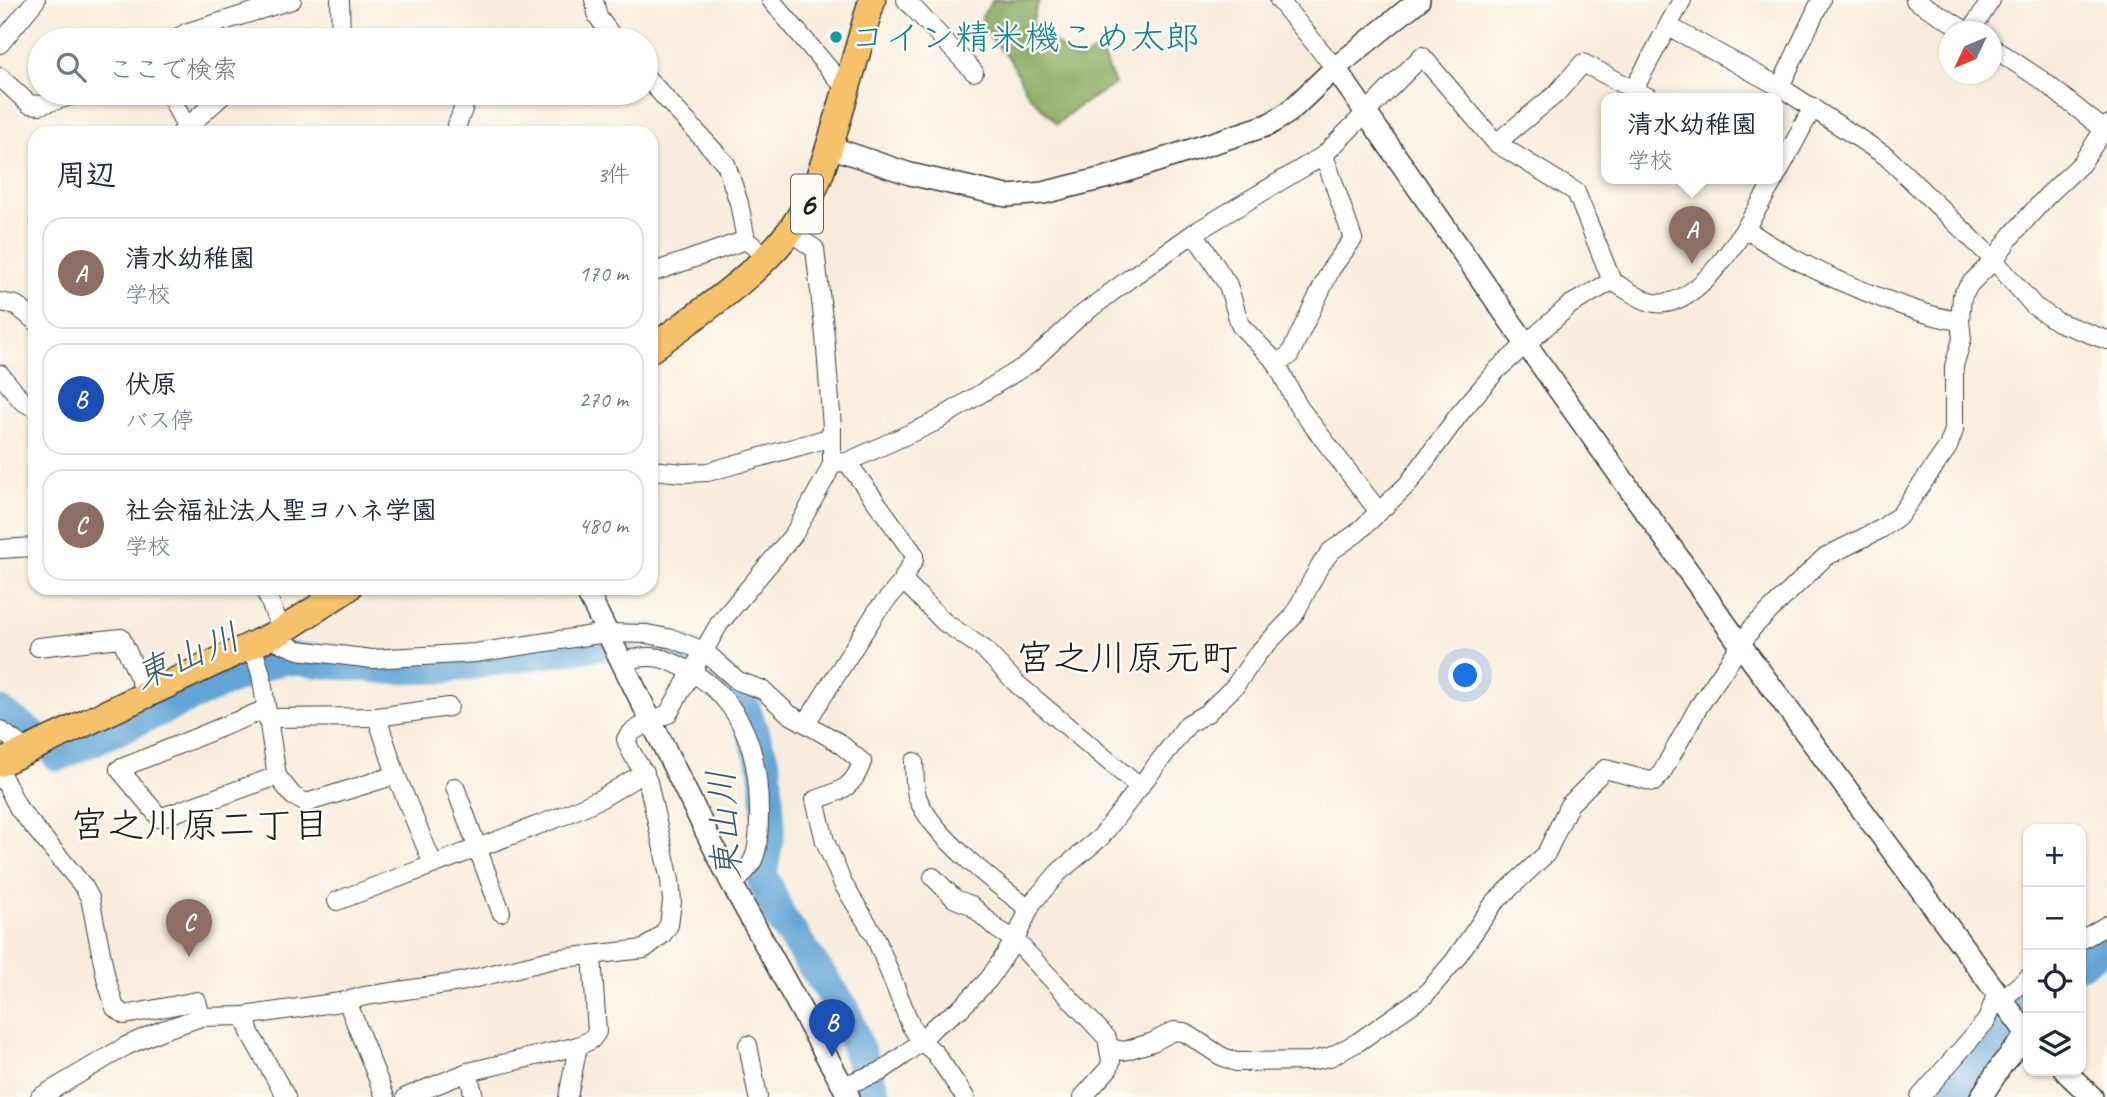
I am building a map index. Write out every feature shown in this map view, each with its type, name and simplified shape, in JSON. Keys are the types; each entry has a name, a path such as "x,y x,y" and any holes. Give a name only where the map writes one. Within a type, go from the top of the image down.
{"main road":[{"name":"6","path":"658,344 750,274 789,232 816,188 872,0"},
{"path":"0,763 147,695 264,650 339,595"}],"street":[{"path":"0,44 36,0"},
{"path":"197,28 252,5 292,0"},
{"path":"340,0 341,28"},
{"path":"594,0 598,17 606,28"},
{"path":"771,0 846,89"},
{"path":"906,0 974,72"},
{"path":"1279,0 1335,68 1525,344 1740,644 2023,1028"},
{"path":"830,147 910,174 1007,196 1043,193 1108,177 1268,125 1289,112 1335,68 1419,0"},
{"path":"1496,143 1556,93 1583,62 1642,93 1668,26 1682,0"},
{"path":"1780,87 1821,0"},
{"path":"1915,0 1950,21"},
{"path":"1976,21 1990,0"},
{"path":"1668,26 1780,87 1886,156 1994,260 2035,306 2058,322 2107,340"},
{"path":"1110,1048 1124,1051 1153,1042 1174,1031 1184,1032 1236,1062 1310,1061 1330,1057 1358,1042 1425,995 1454,961 1494,903 1546,854 1569,805 1605,769 1654,782 1699,706 1753,627 1825,558 1881,529 1900,515 1948,447 1954,430 1952,396 1954,366 1962,339 1962,296 2039,206 2081,164 2105,127 2002,54"},
{"path":"40,1097 126,1045 201,1017 244,1016 460,982 554,959 643,949 662,935 672,915 670,880 645,772 628,749 626,739 650,721 668,714 719,624 794,534 839,462 933,423 1030,363 1079,317 1194,233 1324,155 1422,56 1496,143 1576,191 1612,281 1651,303 1672,303 1693,291 1720,264 1746,229 1771,184"},
{"path":"0,77 28,102"},
{"path":"658,90 726,163 737,192 746,240 766,257"},
{"path":"174,105 182,126"},
{"path":"188,126 212,105"},
{"path":"457,126 464,105"},
{"path":"1783,162 1813,107"},
{"path":"1276,362 1290,356 1331,269 1353,239 1324,155"},
{"path":"1746,229 1778,251 1829,276 1938,318 1960,321"},
{"path":"789,232 815,249 825,336 832,437 839,462 914,554 914,560 904,580 877,611 806,723"},
{"path":"1194,233 1228,285 1240,325 1276,362 1298,406 1379,512"},
{"path":"658,271 746,240"},
{"path":"588,595 733,886 856,1084 921,1041 934,1027 961,1008 989,979 1015,940 1029,909 1059,872 1101,837 1188,724 1208,713 1235,686 1258,653 1293,617 1319,567 1331,551 1357,533 1408,484 1460,413 1497,370 1570,305 1612,281"},
{"path":"0,302 16,305 28,315"},
{"path":"0,374 8,398 28,404"},
{"path":"658,471 708,472 832,437"},
{"path":"0,549 28,547"},
{"path":"904,580 944,622 984,649 1017,684 1138,786"},
{"path":"264,595 267,713 277,776 293,796 306,803 396,775"},
{"path":"264,650 298,650 372,659 475,653 606,634 647,634 673,639 698,662 763,690 789,714 838,742 862,762 849,786 815,800 825,841 843,884 875,936 911,1027 921,1041 935,1053 965,1097"},
{"path":"38,647 121,638 147,695"},
{"path":"619,658 656,657 698,662"},
{"path":"698,662 708,682 730,704 742,726 757,772 759,826 755,856 733,886"},
{"path":"277,776 160,818 119,769 267,713 377,717 449,707"},
{"path":"377,717 396,775 433,864"},
{"path":"0,730 25,752"},
{"path":"914,762 917,798 935,826 995,883 1029,909"},
{"path":"0,772 19,809 84,887 90,898 106,978 115,1007 125,1015 197,1002 201,1017"},
{"path":"337,901 477,850 590,804 645,772"},
{"path":"455,787 501,912"},
{"path":"933,877 955,899 971,905 997,929 1015,940 1107,1038 1111,1060 1109,1068 1083,1097"},
{"path":"2086,937 2107,925"},
{"path":"406,1097 468,1072 578,1046 591,1040 597,1032 592,955"},
{"path":"1920,1097 1987,1020 2000,995 2023,981"},
{"path":"346,1001 385,1097"},
{"path":"244,1016 251,1035 286,1097"},
{"path":"1980,1097 2023,1036"},
{"path":"748,1045 758,1097"},
{"path":"568,1097 578,1046"},
{"path":"468,1072 474,1097"},
{"path":"2071,1076 2094,1097 2107,1089"}],"green space":[{"path":"993,0 1039,0 1032,23 1071,56 1082,59 1095,51 1102,54 1115,84 1075,109 1057,124 1028,94 1010,60 980,25"}],"waterway":[{"name":"東山川","path":"58,755 258,666 283,658 390,668 446,667 589,645 650,640 687,654 716,675 744,709 765,767 769,827 761,874 780,917 844,1010 875,1097"},
{"name":"東山川","path":"0,713 32,735"},
{"path":"2086,959 2107,944"},
{"path":"1950,1097 2004,1027 2023,1009"}],"place":[{"name":"コイン精米機こめ太郎","path":"836,37"},
{"name":"清水幼稚園","path":"1692,264"},
{"name":"社会福祉法人聖ヨハネ学園","path":"189,957"},
{"name":"伏原","path":"832,1057"}],"district":[{"name":"宮之川原元町","path":"1127,657"},
{"name":"宮之川原二丁目","path":"200,824"}]}
